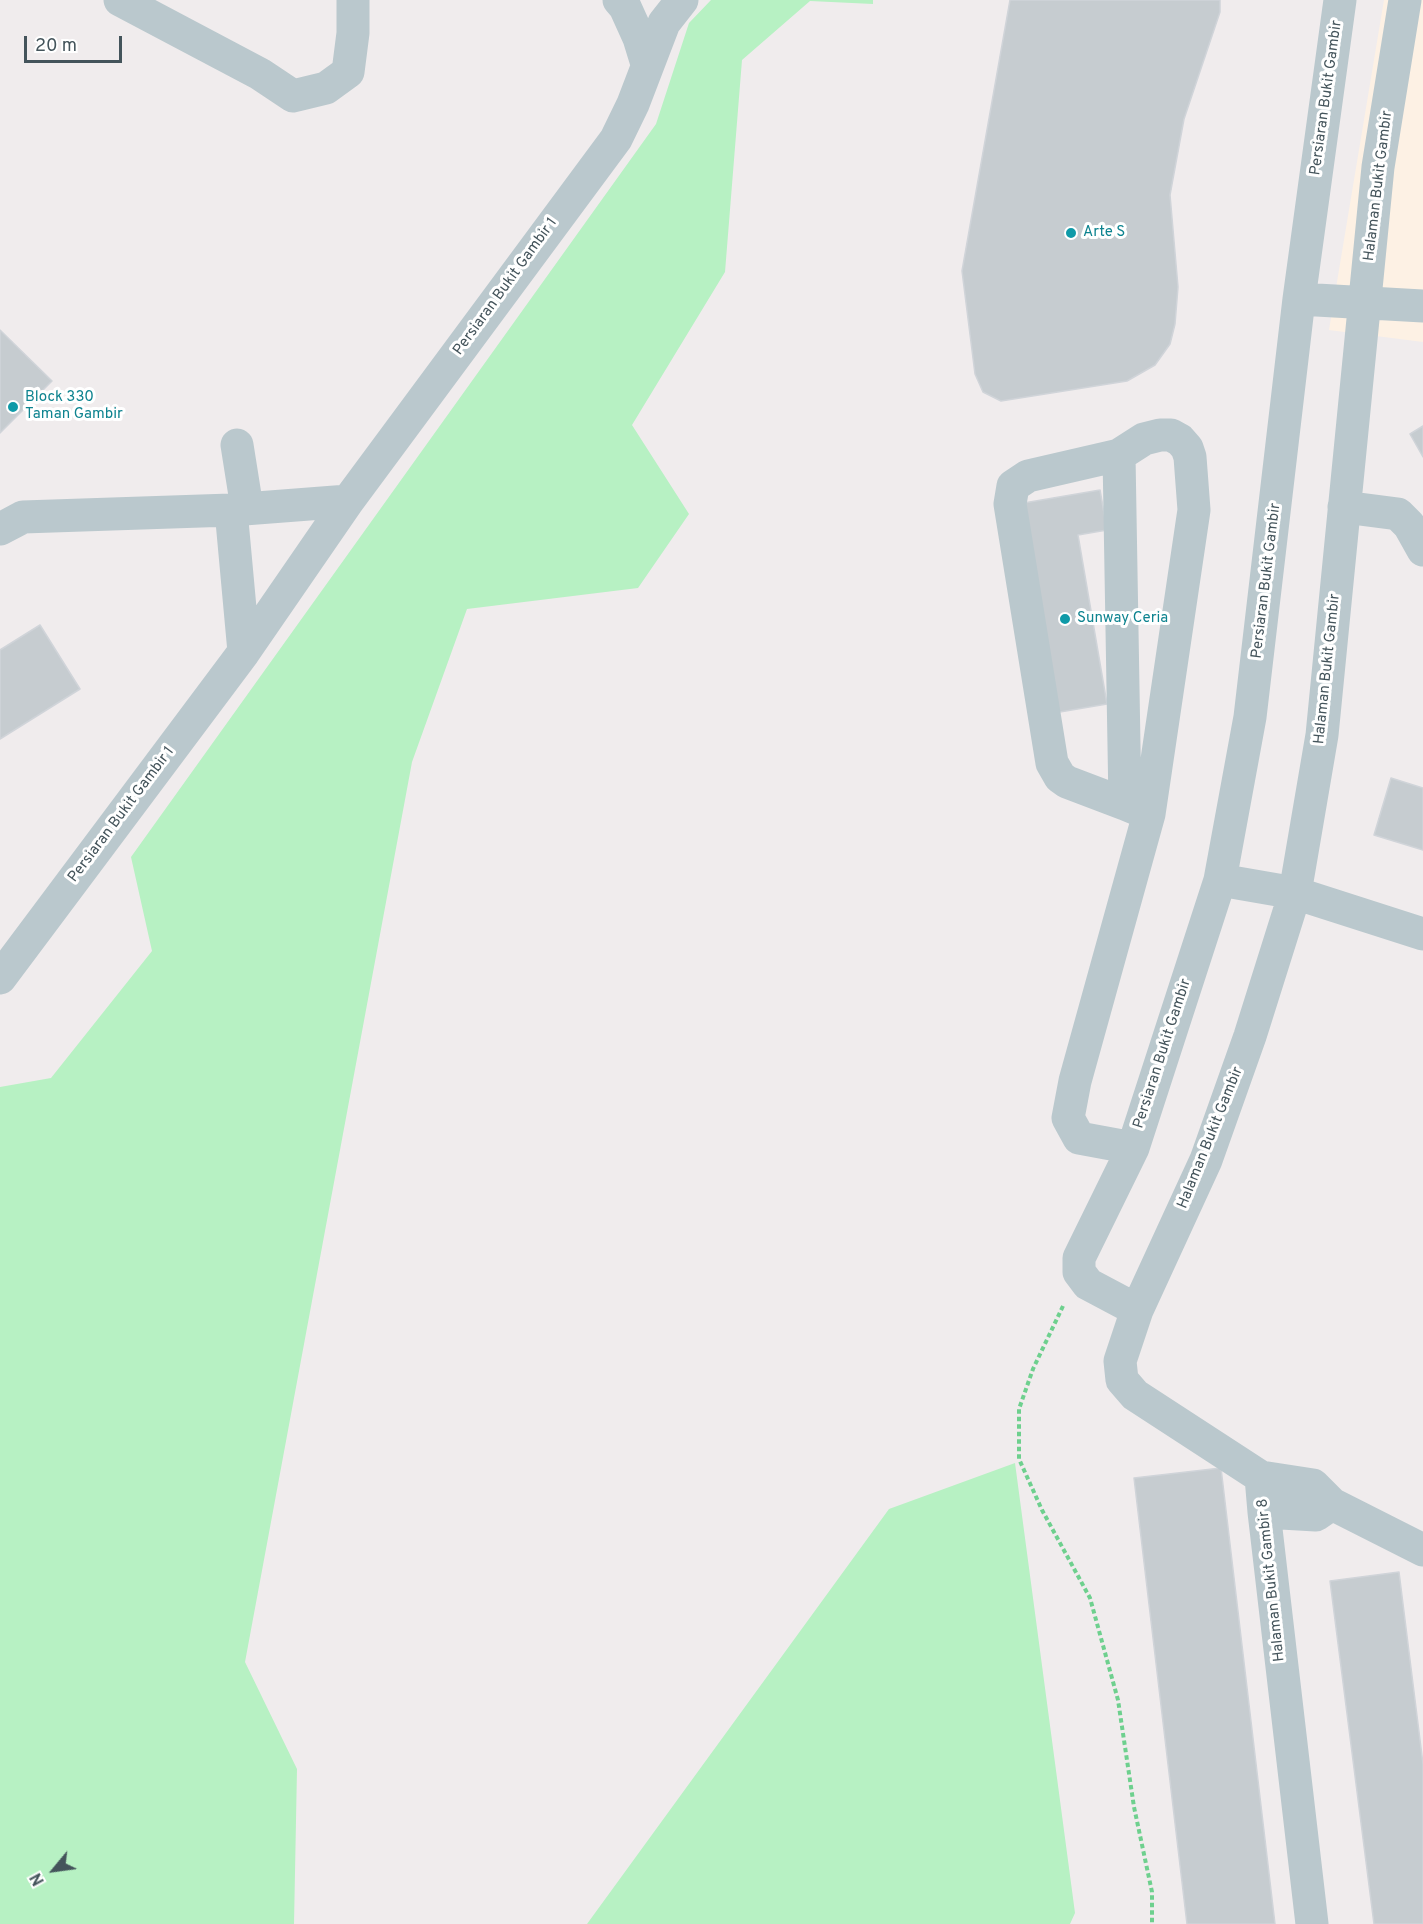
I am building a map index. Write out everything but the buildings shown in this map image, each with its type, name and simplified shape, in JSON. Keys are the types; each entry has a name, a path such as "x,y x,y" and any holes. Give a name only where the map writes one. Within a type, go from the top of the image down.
{"street":[{"path":"120,0 260,74 293,96 326,88 348,72 353,33 353,0"},
{"path":"619,0 626,7 647,64"},
{"name":"Persiaran Bukit Gambir 1","path":"0,978 244,652 348,501 616,139 633,104 664,23 682,0"},
{"name":"Persiaran Bukit Gambir","path":"1079,1272 1079,1258 1133,1148 1220,880 1250,717 1299,299 1340,0"},
{"name":"Halaman Bukit Gambir","path":"1137,1310 1206,1160 1250,1036 1295,893 1322,735 1378,166 1405,0"},
{"path":"1299,299 1423,306"},
{"name":"Persiaran Bukit Gambir","path":"1133,1148 1079,1137 1068,1118 1137,809 1194,510 1190,457 1187,448 1171,435 1160,435 1131,447 1028,476 1013,486 1010,504 1052,763 1060,777 1067,782 1137,809"},
{"path":"237,445 244,652"},
{"path":"1131,447 1137,809"},
{"path":"0,529 23,517 239,509 348,501"},
{"path":"1344,507 1398,514 1409,525 1423,550"},
{"path":"1220,880 1295,893 1423,934"},
{"path":"1079,1272 1088,1284 1137,1310"},
{"name":"Halaman Bukit Gambir 8","path":"1137,1310 1120,1361 1122,1380 1135,1395 1261,1477 1312,1924"},
{"path":"1261,1477 1313,1485 1332,1504 1423,1550"},
{"path":"1264,1512 1316,1515 1332,1504"}],"path":[{"path":"1079,1272 1033,1369 1019,1409 1019,1459 1042,1510 1090,1598 1118,1700 1134,1807 1152,1892 1152,1924"}],"shaded area":[{"path":"1384,0 1423,0 1423,342 1329,330"}],"green space":[{"path":"711,0 873,0 873,4 810,1 742,60 725,272 632,425 689,514 638,588 467,609 412,762 245,1662 297,1769 294,1924 0,1924 0,1087 51,1078 152,951 131,857 656,124 689,23"},
{"path":"1015,1463 1075,1913 1070,1924 587,1924 889,1509"}],"place":[{"name":"Arte S","path":"1071,233"},
{"name":"Block 330 Taman Gambir","path":"13,407"},
{"name":"Sunway Ceria","path":"1065,619"}]}
